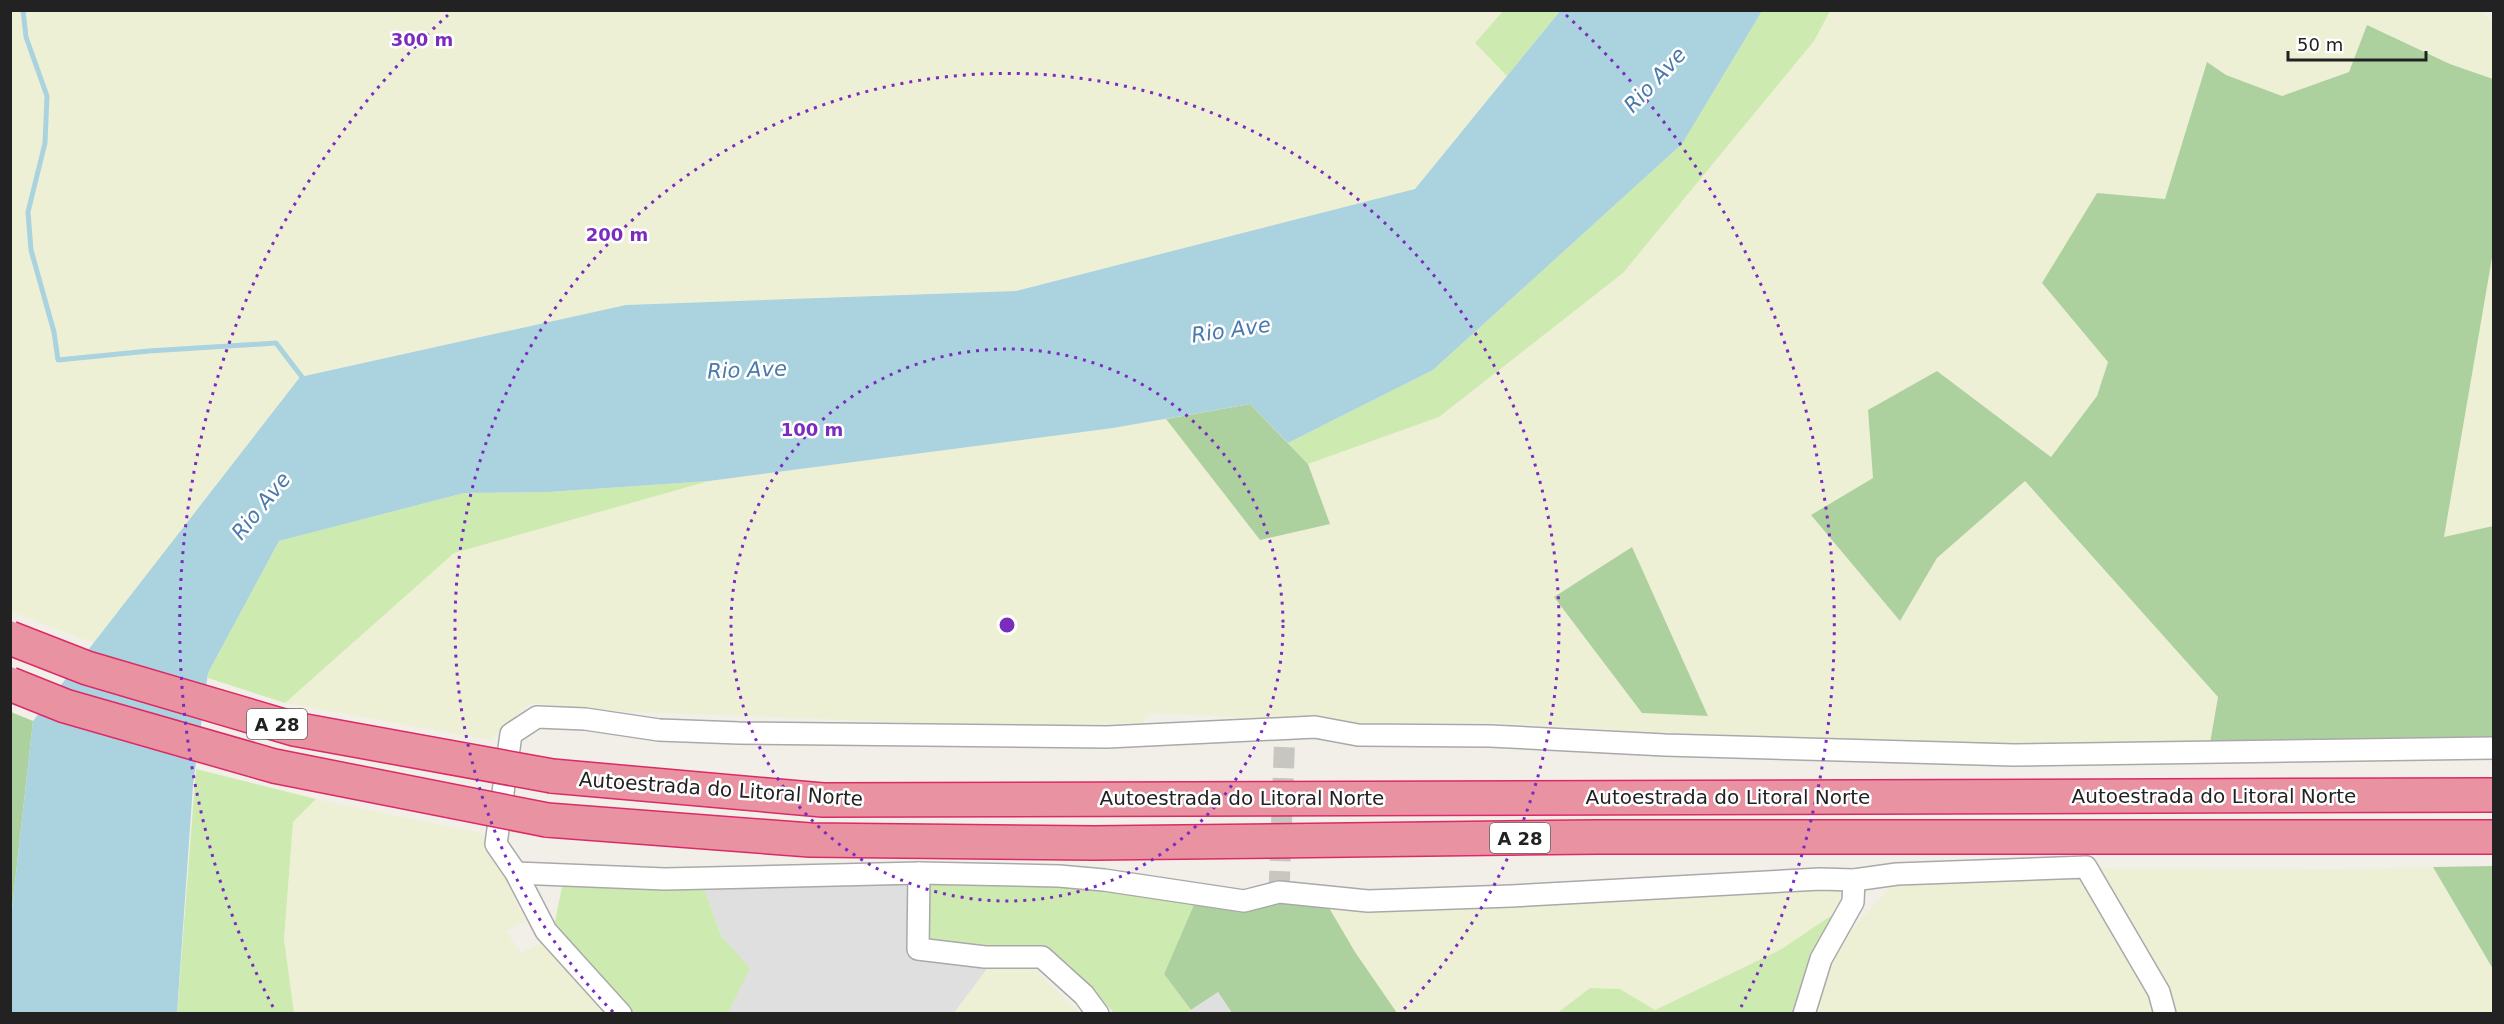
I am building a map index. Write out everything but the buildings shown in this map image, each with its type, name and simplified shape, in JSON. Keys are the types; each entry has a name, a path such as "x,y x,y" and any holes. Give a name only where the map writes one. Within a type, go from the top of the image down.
{"highway":[{"name":"Autoestrada do Litoral Norte","path":"10,638 87,668 294,729 552,776 823,800 2493,795"},
{"name":"Autoestrada do Litoral Norte","path":"10,684 65,706 274,766 547,820 810,840 1082,843 1597,837 2493,837"}],"street":[{"path":"621,1014 546,932 516,873 496,844 511,734 537,717 585,719 659,730 1107,736 1316,728 1358,735 1490,736 1665,745 2014,755 2493,748"},
{"path":"516,873 665,879 919,873 1059,876 1104,880 1244,901 1279,892 1368,901 1511,896 1820,879 1854,880 1897,874 2086,867 2159,992 2164,1014"},
{"path":"919,873 918,949 985,957 1042,957 1084,995 1098,1014"},
{"path":"1804,1014 1821,959 1853,902 1854,880"}],"shaded area":[{"path":"910,884 908,952 957,966 990,965 954,1013 728,1013 749,968 721,936 704,888"},
{"path":"1218,992 1232,1013 1186,1014"}],"green space":[{"path":"1503,10 1475,43 1507,76 1416,189 1016,291 626,305 300,377 94,643 11,612 10,11"},
{"path":"2479,10 2493,21 2493,79 2450,64 2367,26 2349,72 2282,96 2226,75 2207,62 2165,200 2042,283 2108,362 2097,396 2051,457 1937,371 1868,410 1873,478 1811,515 1900,621 1937,558 2025,480 2218,697 2210,743 1998,744 1651,732 1487,722 1353,723 1149,713 1143,723 979,725 614,711 531,703 490,740 285,703 454,552 709,481 1166,419 1260,540 1329,524 1308,464 1439,417 1623,273 1814,41 1830,11"},
{"path":"1503,11 1560,11 1507,76 1475,43"},
{"path":"1762,11 1830,11 1814,41 1623,273 1439,417 1308,464 1288,443 1433,370 1682,144"},
{"path":"2367,25 2450,64 2493,79 2493,252 2444,537 2493,526 2493,738 2210,743 2218,697 2025,481 1937,558 1900,621 1811,515 1873,478 1868,410 1937,371 2051,457 2097,396 2108,362 2042,283 2097,193 2165,199 2207,62 2226,75 2282,96 2349,72"},
{"path":"2493,252 2493,526 2444,538"},
{"path":"1250,404 1308,464 1330,524 1260,540 1166,419"},
{"path":"709,481 454,553 285,703 208,678 208,673 279,541 464,493 549,492"},
{"path":"1632,547 1708,716 1642,713 1554,597"},
{"path":"11,712 33,721 11,918"},
{"path":"196,769 316,799 293,822 284,939 294,1013 177,1014"},
{"path":"316,799 485,834 525,921 506,931 521,953 544,941 602,1010 600,1014 294,1013 284,939 293,822"},
{"path":"2494,866 2493,969 2433,867"},
{"path":"2433,867 2493,969 2493,1013 2171,1013 2098,868 2338,869"},
{"path":"2082,874 2150,995 2155,1014 1813,1014 1829,961 1841,941 1892,885"},
{"path":"933,878 1048,880 1196,900 1164,974 1191,1010 1186,1014 1114,1013 1068,964 1042,950 934,945 923,928 924,887"},
{"path":"562,887 704,888 721,936 750,968 728,1013 635,1013 595,977 554,926"},
{"path":"1836,887 1845,896 1844,907 1780,950 1655,1010 1620,989 1590,988 1556,1014 1397,1013 1355,952 1325,901"},
{"path":"1196,900 1325,901 1355,952 1397,1013 1232,1013 1218,992 1191,1010 1164,974"},
{"path":"1844,907 1795,1013 1556,1014 1590,988 1620,989 1655,1010 1780,950"},
{"path":"1025,964 1037,971 1080,1013 954,1014 990,965"}],"water":[{"name":"Rio Ave","path":"1560,11 1762,11 1682,144 1433,370 1288,443 1250,404 1113,428 709,481 549,492 464,493 279,541 208,673 193,785 177,1013 11,1014 11,918 33,721 300,377 626,305 1016,291 1415,189"}],"waterway":[{"path":"23,10 26,37 47,96 45,143 28,212 31,250 54,332 58,360 149,351 276,343 305,381"}],"tunnel":[{"path":"1279,892 1285,729"}]}
